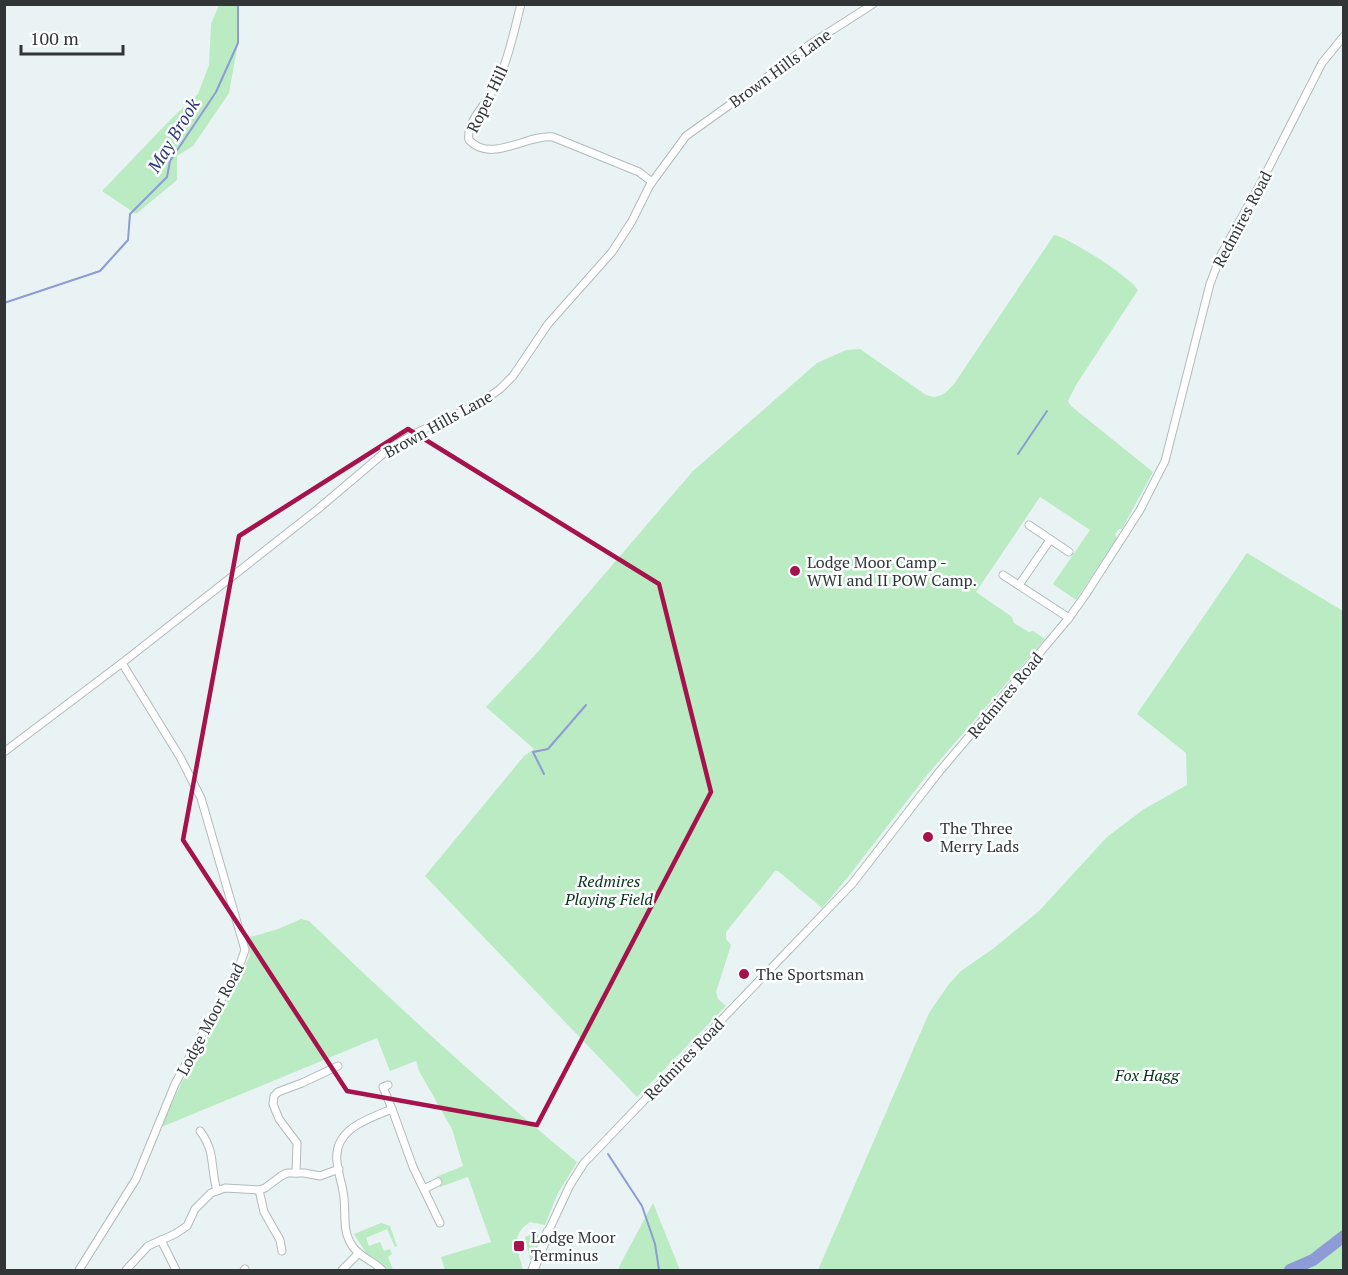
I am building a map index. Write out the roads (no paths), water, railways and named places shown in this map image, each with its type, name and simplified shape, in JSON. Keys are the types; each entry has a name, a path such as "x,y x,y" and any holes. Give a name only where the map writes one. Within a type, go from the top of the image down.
{"street":[{"name":"Roper Hill","path":"520,4 503,68 495,87 470,128 469,140 478,147 492,149 536,137 554,136 639,172 652,182"},
{"name":"Brown Hills Lane","path":"4,752 122,663 318,509 390,448 414,434 480,404 500,389 513,376 548,324 612,252 632,221 652,182 686,136 809,45 873,4"},
{"name":"Redmires Road","path":"532,1270 570,1185 584,1163 852,884 939,772 1069,618 1122,540 1161,472 1173,436 1205,301 1216,266 1322,63 1344,36"},
{"path":"1029,525 1069,552"},
{"path":"1019,585 1050,540"},
{"path":"1003,575 1069,618"},
{"name":"Lodge Moor Road","path":"79,1270 136,1179 175,1084 241,964 245,950 199,792 122,663"},
{"path":"297,1173 297,1143 279,1119 273,1104 274,1096 278,1092 339,1066"},
{"path":"386,1086 410,1159 440,1223"},
{"path":"382,1270 358,1253 346,1231 344,1198 337,1160 338,1148 349,1129 392,1109"},
{"path":"200,1131 209,1144 212,1154 212,1175 217,1191"},
{"path":"126,1270 141,1253 187,1226 201,1201 217,1191 232,1188 259,1190 281,1176 297,1173 320,1176 339,1169"},
{"path":"424,1189 438,1182"},
{"path":"259,1190 264,1212 280,1240 282,1251"},
{"path":"160,1240 176,1270"},
{"path":"342,1270 358,1253"}],"waterway":[{"name":"May Brook","path":"4,303 100,271 128,240 130,214 167,177 170,161 216,92 238,43 238,4"},
{"path":"1018,454 1047,411"},
{"path":"544,774 533,752 548,749 586,705"},
{"path":"608,1154 642,1206 655,1244 659,1270"},
{"path":"1290,1270 1313,1260 1344,1236"}],"place":[{"name":"Lodge Moor Camp - WWI and II POW Camp.","path":"795,571"},
{"name":"The Three Merry Lads","path":"928,837"},
{"name":"The Sportsman","path":"744,974"},
{"name":"Lodge Moor Terminus","path":"519,1246"}],"park label":[{"name":"Redmires Playing Field","path":"609,890"},
{"name":"Fox Hagg","path":"1147,1075"}]}
